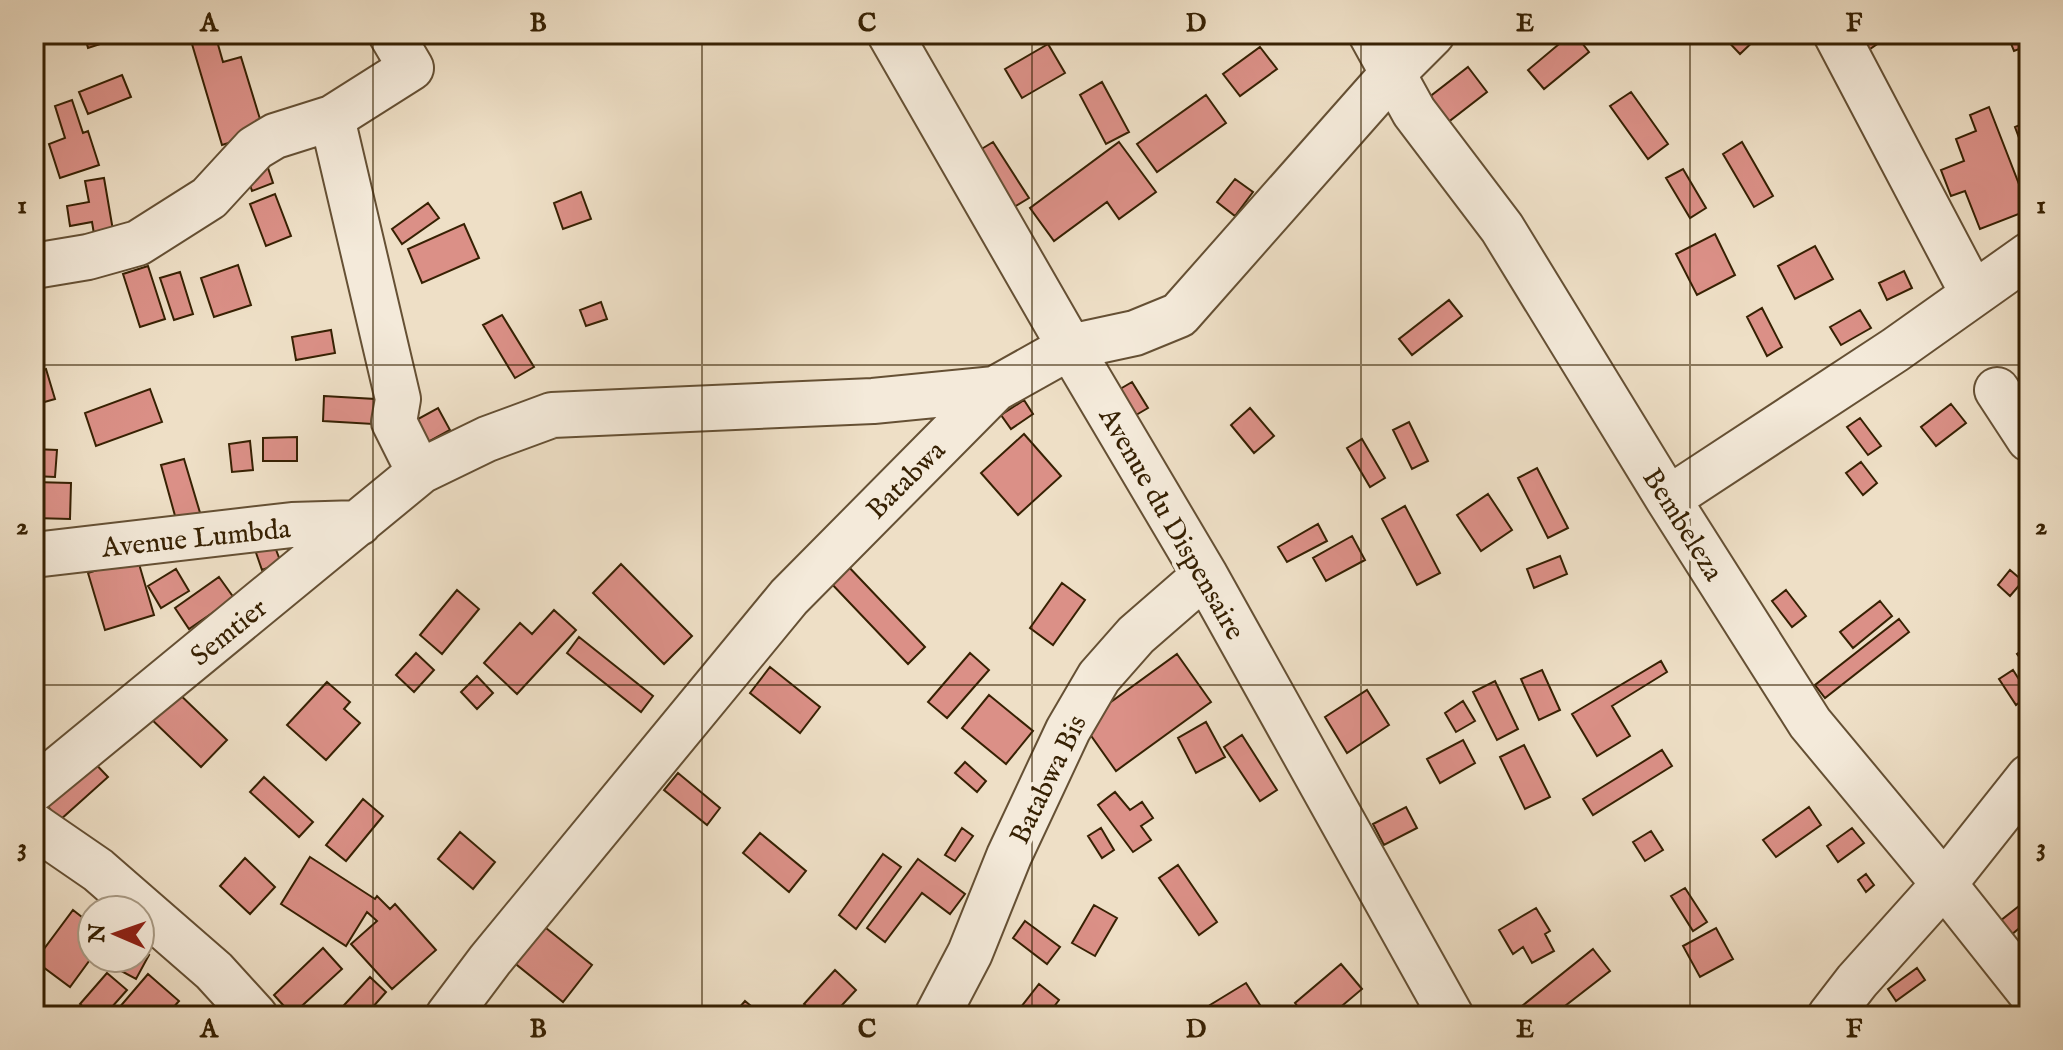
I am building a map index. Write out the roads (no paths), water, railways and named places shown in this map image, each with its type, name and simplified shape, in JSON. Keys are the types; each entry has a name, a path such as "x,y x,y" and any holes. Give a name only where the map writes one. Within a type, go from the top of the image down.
{"street":[{"name":"Avenue du Dispensaire","path":"890,34 1205,575 1451,1016"},
{"name":"Bembeleza","path":"1371,34 1414,112 1502,228 1810,723 2029,991"},
{"name":"Batabwa","path":"448,1016 490,960 789,597 995,389 1070,347 1135,333 1179,315 1393,73 1432,34"},
{"path":"1836,34 1973,294"},
{"path":"34,266 88,257 138,243 209,198 255,148 275,136 332,118 401,51"},
{"path":"332,118 398,399 394,422 421,471"},
{"path":"1668,499 1895,350 2029,255"},
{"name":"Semtier","path":"34,789 421,471 487,439 552,415 873,401 995,389"},
{"path":"1997,390 2029,439"},
{"name":"Avenue Lumbda","path":"34,555 292,525 359,523"},
{"name":"Batabwa Bis","path":"937,1016 970,953 1009,856 1068,730 1099,677 1136,635 1205,575"},
{"path":"1830,1016 1857,981 1944,884 2029,777"},
{"path":"34,826 98,870 214,971 255,1016"}]}
